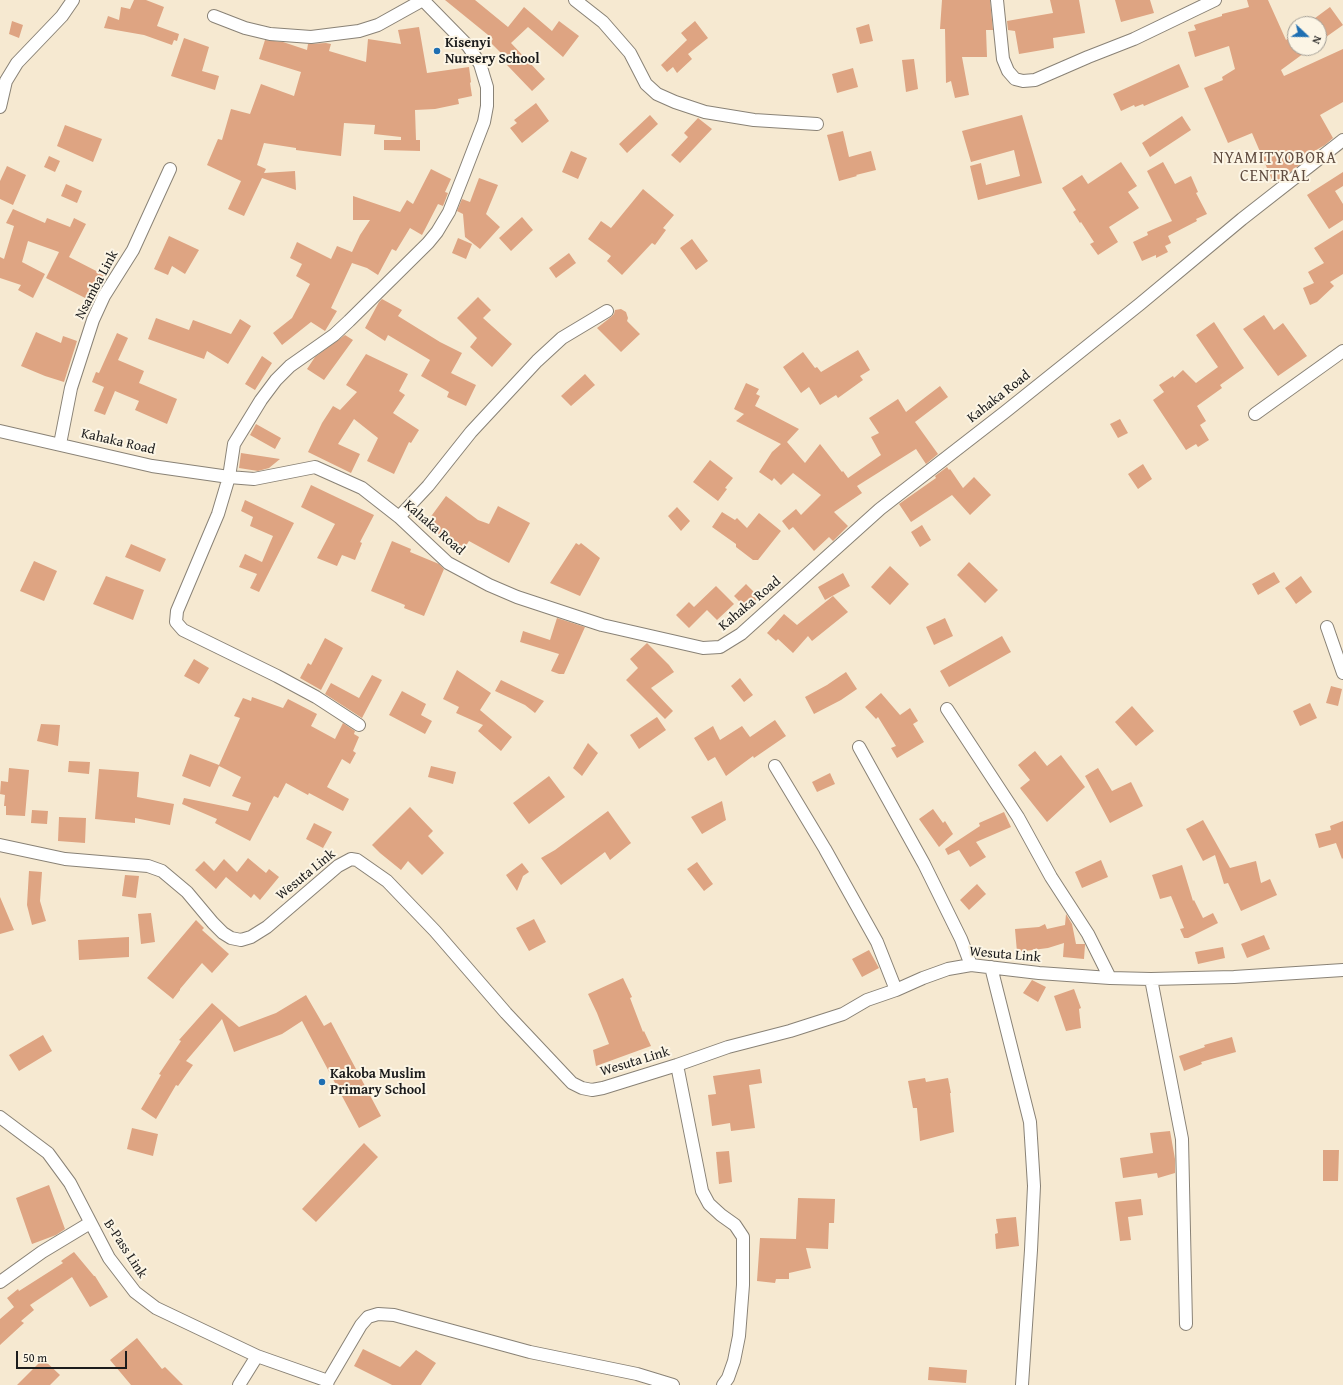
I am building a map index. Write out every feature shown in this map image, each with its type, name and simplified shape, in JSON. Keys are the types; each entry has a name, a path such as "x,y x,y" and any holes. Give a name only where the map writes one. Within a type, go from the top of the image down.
{"street":[{"path":"0,107 6,81 17,63 62,16 73,0"},
{"path":"214,16 245,28 264,32 311,37 359,31 378,26 423,0 468,46 480,64 487,87 487,106 484,122 449,212 438,232 413,259 349,322 290,366 276,380 257,406 234,444 229,477 218,514 177,611 176,622 183,630 277,676 316,697 359,725"},
{"path":"575,0 603,22 630,53 646,84 657,94 705,112 754,120 817,124"},
{"path":"997,0 1003,59 1008,71 1015,79 1023,81 1035,80 1134,39 1215,0"},
{"name":"Kahaka Road","path":"0,431 152,466 229,477 254,479 315,467 362,488 399,517 448,563 489,585 517,597 602,625 703,648 720,647 741,634 880,509 1005,412 1140,304 1242,219 1343,140"},
{"name":"Nsamba Link","path":"60,444 71,388 93,320 104,296 133,250 170,168"},
{"path":"399,517 428,486 471,432 537,361 562,338 607,310"},
{"path":"1255,414 1343,351"},
{"path":"1327,627 1343,673"},
{"path":"947,709 1018,817 1051,877 1088,934 1110,978"},
{"path":"859,747 924,864 961,939 971,964"},
{"path":"775,766 825,849 877,942 896,990"},
{"name":"Wesuta Link","path":"0,845 64,859 148,866 162,870 187,892 224,933 230,938 241,940 251,937 267,927 338,866 351,859 357,860 387,882 419,915 506,1013 572,1082 582,1088 592,1090 677,1065 728,1047 790,1031 843,1014 867,1000 896,990 948,968 971,964 1039,973 1151,979 1234,977 1343,970"},
{"path":"991,967 1030,1122 1034,1186 1032,1250 1022,1385"},
{"path":"1151,979 1182,1139 1186,1324"},
{"path":"677,1065 702,1192 709,1204 721,1216 735,1225 743,1237 743,1285 739,1336 734,1361 728,1378 722,1385"},
{"name":"B-Pass Link","path":"0,1117 48,1153 70,1183 109,1258 135,1292 156,1308 257,1356 328,1383"},
{"path":"0,1282 42,1252 90,1222"},
{"path":"328,1383 361,1325 368,1317 378,1314 394,1315 530,1352 637,1374 673,1385"},
{"path":"239,1385 257,1356"}],"building":[{"path":"134,0 146,0 164,7 157,26 179,34 177,41 174,40 172,45 144,35 104,28 108,16 119,20 121,7 130,9"},
{"path":"445,0 475,0 508,27 524,7 552,31 559,21 579,36 563,57 528,27 511,43 545,79 532,91 507,65 510,62 490,42 493,39"},
{"path":"942,0 990,0 993,30 986,30 987,57 962,57 969,95 955,98 951,81 946,83 945,29 940,29"},
{"path":"1050,0 1079,0 1085,33 1053,38 1054,48 1019,54 1015,31 1008,30 1007,21 1053,13"},
{"path":"1115,0 1150,0 1154,13 1121,22"},
{"path":"1247,0 1268,0 1286,40 1287,39 1287,56 1300,56 1281,70 1284,76 1343,49 1343,102 1320,115 1333,138 1325,145 1304,157 1306,160 1284,177 1273,182 1252,133 1228,143 1204,88 1223,80 1222,77 1235,69 1229,46 1195,57 1188,32 1196,30 1194,25 1222,16 1222,14 1249,7"},
{"path":"1330,7 1343,25 1327,36 1327,16 1318,16"},
{"path":"12,21 23,25 19,38 9,34"},
{"path":"695,21 708,38 688,54 692,59 677,73 673,67 667,72 661,65 687,40 681,33"},
{"path":"869,24 873,41 860,44 856,28"},
{"path":"419,27 427,73 469,67 472,96 458,99 459,104 435,109 415,110 416,140 420,140 420,151 384,150 384,140 401,140 401,137 374,134 375,125 344,123 341,156 296,150 296,148 264,143 257,165 266,169 264,173 295,171 296,190 262,178 244,216 228,209 241,181 207,165 218,139 222,140 231,109 250,114 261,84 294,96 301,72 259,59 265,40 283,42 307,50 308,44 331,44 329,51 366,62 368,39 401,44 398,30"},
{"path":"184,38 209,47 202,71 219,76 215,90 171,76"},
{"path":"914,59 918,89 906,92 902,60"},
{"path":"1179,64 1189,87 1144,106 1143,104 1135,107 1134,105 1121,111 1113,94"},
{"path":"853,68 858,87 837,93 832,74"},
{"path":"536,103 549,121 522,143 510,128 517,123 514,120"},
{"path":"650,115 658,124 627,153 619,144"},
{"path":"1022,115 1042,183 978,200 970,166 981,163 986,185 1020,176 1014,150 971,162 962,131"},
{"path":"1182,116 1191,130 1150,157 1142,143"},
{"path":"698,118 712,129 680,163 671,155 688,137 684,133"},
{"path":"65,125 102,139 93,162 57,146"},
{"path":"843,131 849,157 871,151 876,170 839,181 827,135"},
{"path":"571,151 587,158 578,179 562,172"},
{"path":"49,156 60,161 55,172 44,167"},
{"path":"1121,162 1137,186 1128,192 1139,208 1109,227 1118,242 1098,255 1090,244 1094,242 1073,212 1076,210 1062,188 1082,175 1088,184"},
{"path":"1163,162 1175,184 1191,176 1198,192 1196,193 1207,214 1168,236 1171,243 1165,246 1168,252 1156,258 1156,255 1142,261 1133,242 1148,235 1147,232 1172,221 1147,171"},
{"path":"7,166 26,175 13,205 0,199 0,181"},
{"path":"431,169 451,179 445,192 448,193 443,206 438,204 422,235 410,228 396,251 392,249 378,275 367,268 352,263 331,308 337,311 325,331 311,322 282,345 273,333 292,318 310,284 296,276 302,264 290,258 297,242 331,259 337,246 352,252 360,235 370,220 353,220 353,196 400,212 407,200 413,204"},
{"path":"1343,172 1343,186 1335,191 1343,204 1343,220 1329,229 1307,195"},
{"path":"479,178 498,185 486,214 500,227 480,249 465,237 463,214 457,211 462,199 470,202"},
{"path":"66,184 82,191 77,203 61,196"},
{"path":"643,189 674,215 663,228 666,230 655,245 652,243 622,275 607,261 611,256 588,239 601,221 611,228"},
{"path":"13,209 45,223 47,218 70,227 74,218 86,224 69,257 104,275 91,301 46,278 59,252 28,241 22,262 45,274 33,298 18,290 21,285 0,278 0,257 4,259 14,226 6,223"},
{"path":"522,217 533,230 511,251 499,238"},
{"path":"1343,230 1343,274 1330,282 1334,286 1317,302 1310,305 1303,288 1314,283 1308,272 1324,263 1314,248"},
{"path":"169,236 199,250 185,274 172,266 168,275 154,269"},
{"path":"458,238 472,244 466,259 452,253"},
{"path":"692,239 708,261 696,270 680,248"},
{"path":"569,253 576,263 556,278 549,268"},
{"path":"478,297 491,310 483,318 512,344 492,367 470,347 477,338 457,318"},
{"path":"382,299 402,310 398,316 440,342 462,353 451,373 476,385 466,406 447,397 449,392 421,376 430,360 388,335 385,341 365,328"},
{"path":"621,309 626,312 628,318 627,321 640,334 621,352 597,328 614,314 615,310"},
{"path":"1264,315 1274,330 1283,323 1307,356 1278,376 1243,329"},
{"path":"156,318 189,330 193,320 231,334 240,319 251,326 228,364 207,351 204,359 148,339"},
{"path":"1214,322 1244,368 1220,385 1222,388 1197,406 1206,421 1200,425 1209,440 1198,447 1196,444 1186,450 1153,400 1164,392 1159,385 1173,376 1174,378 1183,370 1196,383 1218,367 1196,335"},
{"path":"36,332 61,343 63,336 77,341 64,382 21,366"},
{"path":"117,333 128,338 118,360 144,371 139,383 177,399 167,424 135,410 139,401 115,391 105,415 94,411 104,387 92,382 96,372 99,373"},
{"path":"345,335 353,340 324,380 307,369 315,357"},
{"path":"858,350 870,370 860,376 863,380 838,398 836,395 820,405 809,387 801,393 783,367 803,352 815,368 817,367 821,372"},
{"path":"366,354 408,374 399,391 405,395 393,413 419,430 411,443 409,442 394,474 367,461 378,438 354,419 338,444 360,454 351,473 308,452 322,423 333,406 340,410 357,392 346,385"},
{"path":"262,356 272,363 255,390 245,384"},
{"path":"585,374 595,385 571,406 561,396"},
{"path":"746,383 759,389 756,394 760,396 755,406 799,429 787,442 805,463 820,444 848,478 881,455 871,437 879,433 869,418 898,399 906,412 940,386 948,397 915,422 938,454 926,464 916,449 857,486 862,493 834,512 848,526 833,541 829,537 814,551 793,527 789,530 782,521 796,509 801,515 821,495 793,473 781,485 774,478 772,481 759,472 772,452 781,444 736,421 744,414 734,409"},
{"path":"1120,419 1128,433 1118,438 1110,424"},
{"path":"256,424 281,438 275,449 250,435"},
{"path":"241,453 280,459 269,468 258,471 239,468"},
{"path":"710,460 733,478 725,488 727,489 718,501 693,482"},
{"path":"1143,464 1152,479 1138,489 1128,474"},
{"path":"947,467 963,488 974,477 991,495 970,515 952,495 911,522 899,504 936,478 935,476"},
{"path":"311,485 374,515 360,542 362,543 355,560 342,555 337,566 317,558 335,524 301,507"},
{"path":"446,496 478,520 489,524 498,506 530,523 509,563 469,541 460,555 449,548 451,546 424,526"},
{"path":"245,500 294,523 259,592 250,588 257,574 239,567 245,554 262,562 273,536 250,526 253,517 241,511"},
{"path":"677,507 690,521 681,531 668,516"},
{"path":"722,512 735,520 737,518 747,528 759,513 781,531 758,560 753,560 736,547 736,544 712,527"},
{"path":"922,525 931,540 920,547 911,532"},
{"path":"392,541 411,549 410,552 439,564 444,569 424,616 404,608 405,605 371,591"},
{"path":"576,543 579,545 581,543 600,558 580,596 550,583"},
{"path":"131,544 166,559 160,572 125,557"},
{"path":"34,561 57,571 44,601 20,591"},
{"path":"969,562 998,590 985,603 957,575"},
{"path":"890,566 909,584 890,605 871,587"},
{"path":"1274,572 1280,582 1258,595 1252,584"},
{"path":"843,573 850,586 825,600 818,587"},
{"path":"106,576 144,590 133,620 93,604"},
{"path":"1301,576 1312,592 1296,604 1285,588"},
{"path":"746,584 759,597 747,609 734,596"},
{"path":"716,586 734,604 717,620 707,610 689,628 676,615 689,602 694,607"},
{"path":"833,596 848,612 812,641 808,636 793,653 778,639 776,641 767,633 784,614 797,625"},
{"path":"557,618 585,627 564,674 551,671 559,654 520,642 523,631 550,640"},
{"path":"945,618 953,636 934,645 926,627"},
{"path":"1002,636 1011,652 949,687 940,671"},
{"path":"325,638 343,648 321,690 300,678 308,663 311,665"},
{"path":"647,643 674,672 651,688 673,711 665,719 626,680 638,668 630,659"},
{"path":"194,659 209,668 199,684 184,676"},
{"path":"457,670 491,693 480,710 512,737 501,751 478,731 483,725 456,713 459,707 443,699"},
{"path":"846,672 857,689 841,700 814,714 805,697 827,685"},
{"path":"372,675 382,680 362,718 325,694 331,683 359,698"},
{"path":"740,678 753,695 744,702 731,686"},
{"path":"501,680 544,701 535,713 525,705 495,691"},
{"path":"1331,686 1342,689 1338,706 1326,703"},
{"path":"402,691 426,704 421,715 432,721 425,734 389,715"},
{"path":"881,693 900,715 910,708 918,721 913,724 924,742 897,758 891,748 896,746 878,717 876,719 865,707"},
{"path":"252,697 283,708 288,699 317,714 311,726 335,739 343,723 355,731 354,734 359,737 353,751 356,753 350,764 342,759 327,787 349,799 343,811 286,783 278,798 274,796 250,841 215,823 217,819 182,804 184,798 248,811 251,803 232,796 241,777 219,766 210,787 182,776 190,754 219,765 240,718 234,716 243,698 251,701"},
{"path":"1310,703 1317,718 1300,726 1293,711"},
{"path":"1132,706 1154,731 1136,746 1115,722"},
{"path":"657,717 666,730 639,749 630,735"},
{"path":"775,720 786,736 754,758 753,756 726,776 715,757 708,761 694,738 713,726 720,740 742,726 750,737"},
{"path":"41,724 60,725 58,746 37,741"},
{"path":"588,743 598,753 582,776 573,768"},
{"path":"1035,751 1047,766 1061,755 1085,787 1047,822 1020,788 1030,780 1018,765"},
{"path":"69,761 90,762 89,774 68,772"},
{"path":"431,766 456,772 453,784 428,777"},
{"path":"9,768 29,770 25,816 6,815 6,806 4,806 5,795 0,794 1,781 8,782"},
{"path":"1098,768 1112,791 1131,782 1143,806 1110,823 1085,776"},
{"path":"99,769 139,772 137,797 174,804 170,825 135,818 135,823 95,819"},
{"path":"830,773 835,784 817,792 812,782"},
{"path":"549,776 565,797 529,824 513,803"},
{"path":"722,801 726,820 702,834 691,817"},
{"path":"410,807 433,831 428,836 444,853 422,875 408,861 401,870 372,845"},
{"path":"933,809 943,823 945,821 953,834 939,847 919,819"},
{"path":"32,810 48,811 47,824 31,823"},
{"path":"608,811 631,843 610,860 605,852 561,885 541,858 555,850"},
{"path":"1004,812 1011,827 976,842 986,857 970,867 959,850 948,855 945,849 980,826 979,823"},
{"path":"59,817 86,818 85,843 58,841"},
{"path":"1203,820 1230,868 1256,861 1261,883 1270,879 1277,895 1241,911 1228,883 1224,884 1215,855 1203,861 1186,829"},
{"path":"1343,821 1342,859 1336,843 1319,848 1315,834 1331,830 1330,826"},
{"path":"314,823 332,832 323,848 306,839"},
{"path":"248,858 266,873 269,869 279,877 260,900 254,894 251,898 226,877 216,889 195,870 204,861 214,871 224,859 237,872"},
{"path":"1101,860 1108,877 1082,888 1075,872"},
{"path":"697,862 713,884 704,891 687,869"},
{"path":"522,863 529,872 523,876 517,891 506,875"},
{"path":"1182,865 1193,901 1194,900 1203,918 1213,913 1218,923 1188,938 1184,938 1180,929 1184,928 1171,896 1160,899 1152,875"},
{"path":"29,871 42,872 40,901 46,921 32,925 27,905"},
{"path":"125,875 139,876 136,898 122,896"},
{"path":"977,884 986,894 969,910 960,900"},
{"path":"0,897 14,930 0,934"},
{"path":"151,913 155,942 141,944 138,914"},
{"path":"1066,914 1072,924 1076,944 1085,944 1084,959 1063,957 1064,943 1048,948 1017,952 1015,929 1039,927 1045,924 1047,929 1065,925"},
{"path":"534,919 546,942 529,951 516,928"},
{"path":"196,920 204,928 202,930 229,954 212,973 202,963 173,999 147,978"},
{"path":"1264,935 1270,949 1247,958 1241,944"},
{"path":"129,937 129,957 79,960 78,940"},
{"path":"1223,947 1225,958 1198,964 1195,952"},
{"path":"869,950 879,968 862,977 852,959"},
{"path":"623,978 632,997 630,998 643,1032 644,1031 651,1046 596,1066 593,1050 609,1044 588,994"},
{"path":"1032,980 1046,987 1038,1002 1023,993"},
{"path":"1074,989 1081,1008 1079,1009 1081,1028 1066,1031 1054,996"},
{"path":"306,995 324,1026 331,1022 381,1116 359,1128 302,1021 282,1034 234,1052 222,1019 186,1061 193,1065 178,1086 176,1085 156,1119 141,1109 161,1075 159,1074 181,1041 179,1040 212,1003 239,1027 276,1013"},
{"path":"43,1035 52,1051 19,1071 9,1055"},
{"path":"1232,1037 1236,1052 1201,1062 1202,1064 1184,1071 1179,1056 1205,1047 1204,1045"},
{"path":"760,1069 762,1083 749,1085 755,1128 731,1131 730,1123 712,1126 708,1095 716,1094 713,1076"},
{"path":"925,1078 926,1082 948,1078 951,1093 954,1132 920,1141 917,1108 913,1108 908,1081"},
{"path":"132,1128 158,1134 153,1156 127,1149"},
{"path":"1170,1131 1175,1159 1175,1173 1158,1178 1157,1173 1123,1178 1120,1158 1153,1153 1150,1133"},
{"path":"364,1143 378,1157 316,1222 302,1209"},
{"path":"1323,1150 1339,1150 1338,1181 1323,1181"},
{"path":"729,1151 732,1182 719,1184 716,1152"},
{"path":"49,1185 65,1229 56,1235 32,1244 16,1198"},
{"path":"798,1198 835,1199 834,1223 829,1223 828,1249 806,1248 811,1268 789,1273 789,1279 776,1279 775,1283 757,1281 760,1238 796,1239"},
{"path":"1141,1199 1143,1215 1128,1217 1131,1240 1120,1241 1115,1202"},
{"path":"1016,1217 1019,1246 996,1249 995,1234 998,1233 996,1219"},
{"path":"74,1252 95,1276 108,1297 90,1307 72,1277 30,1305 34,1310 21,1321 24,1323 0,1345 0,1319 14,1307 7,1298 18,1289 19,1291 63,1263 61,1261"},
{"path":"137,1338 162,1369 165,1367 183,1385 131,1385 110,1360"},
{"path":"363,1349 400,1367 416,1350 436,1363 421,1385 392,1385 354,1366"},
{"path":"43,1359 60,1375 50,1385 17,1385"},
{"path":"929,1367 967,1370 966,1383 928,1380"}],"place":[{"name":"Kisenyi Nursery School","path":"437,51"},
{"name":"Kakoba Muslim Primary School","path":"322,1082"}],"district":[{"name":"NYAMITYOBORA CENTRAL","path":"1275,168"}]}
